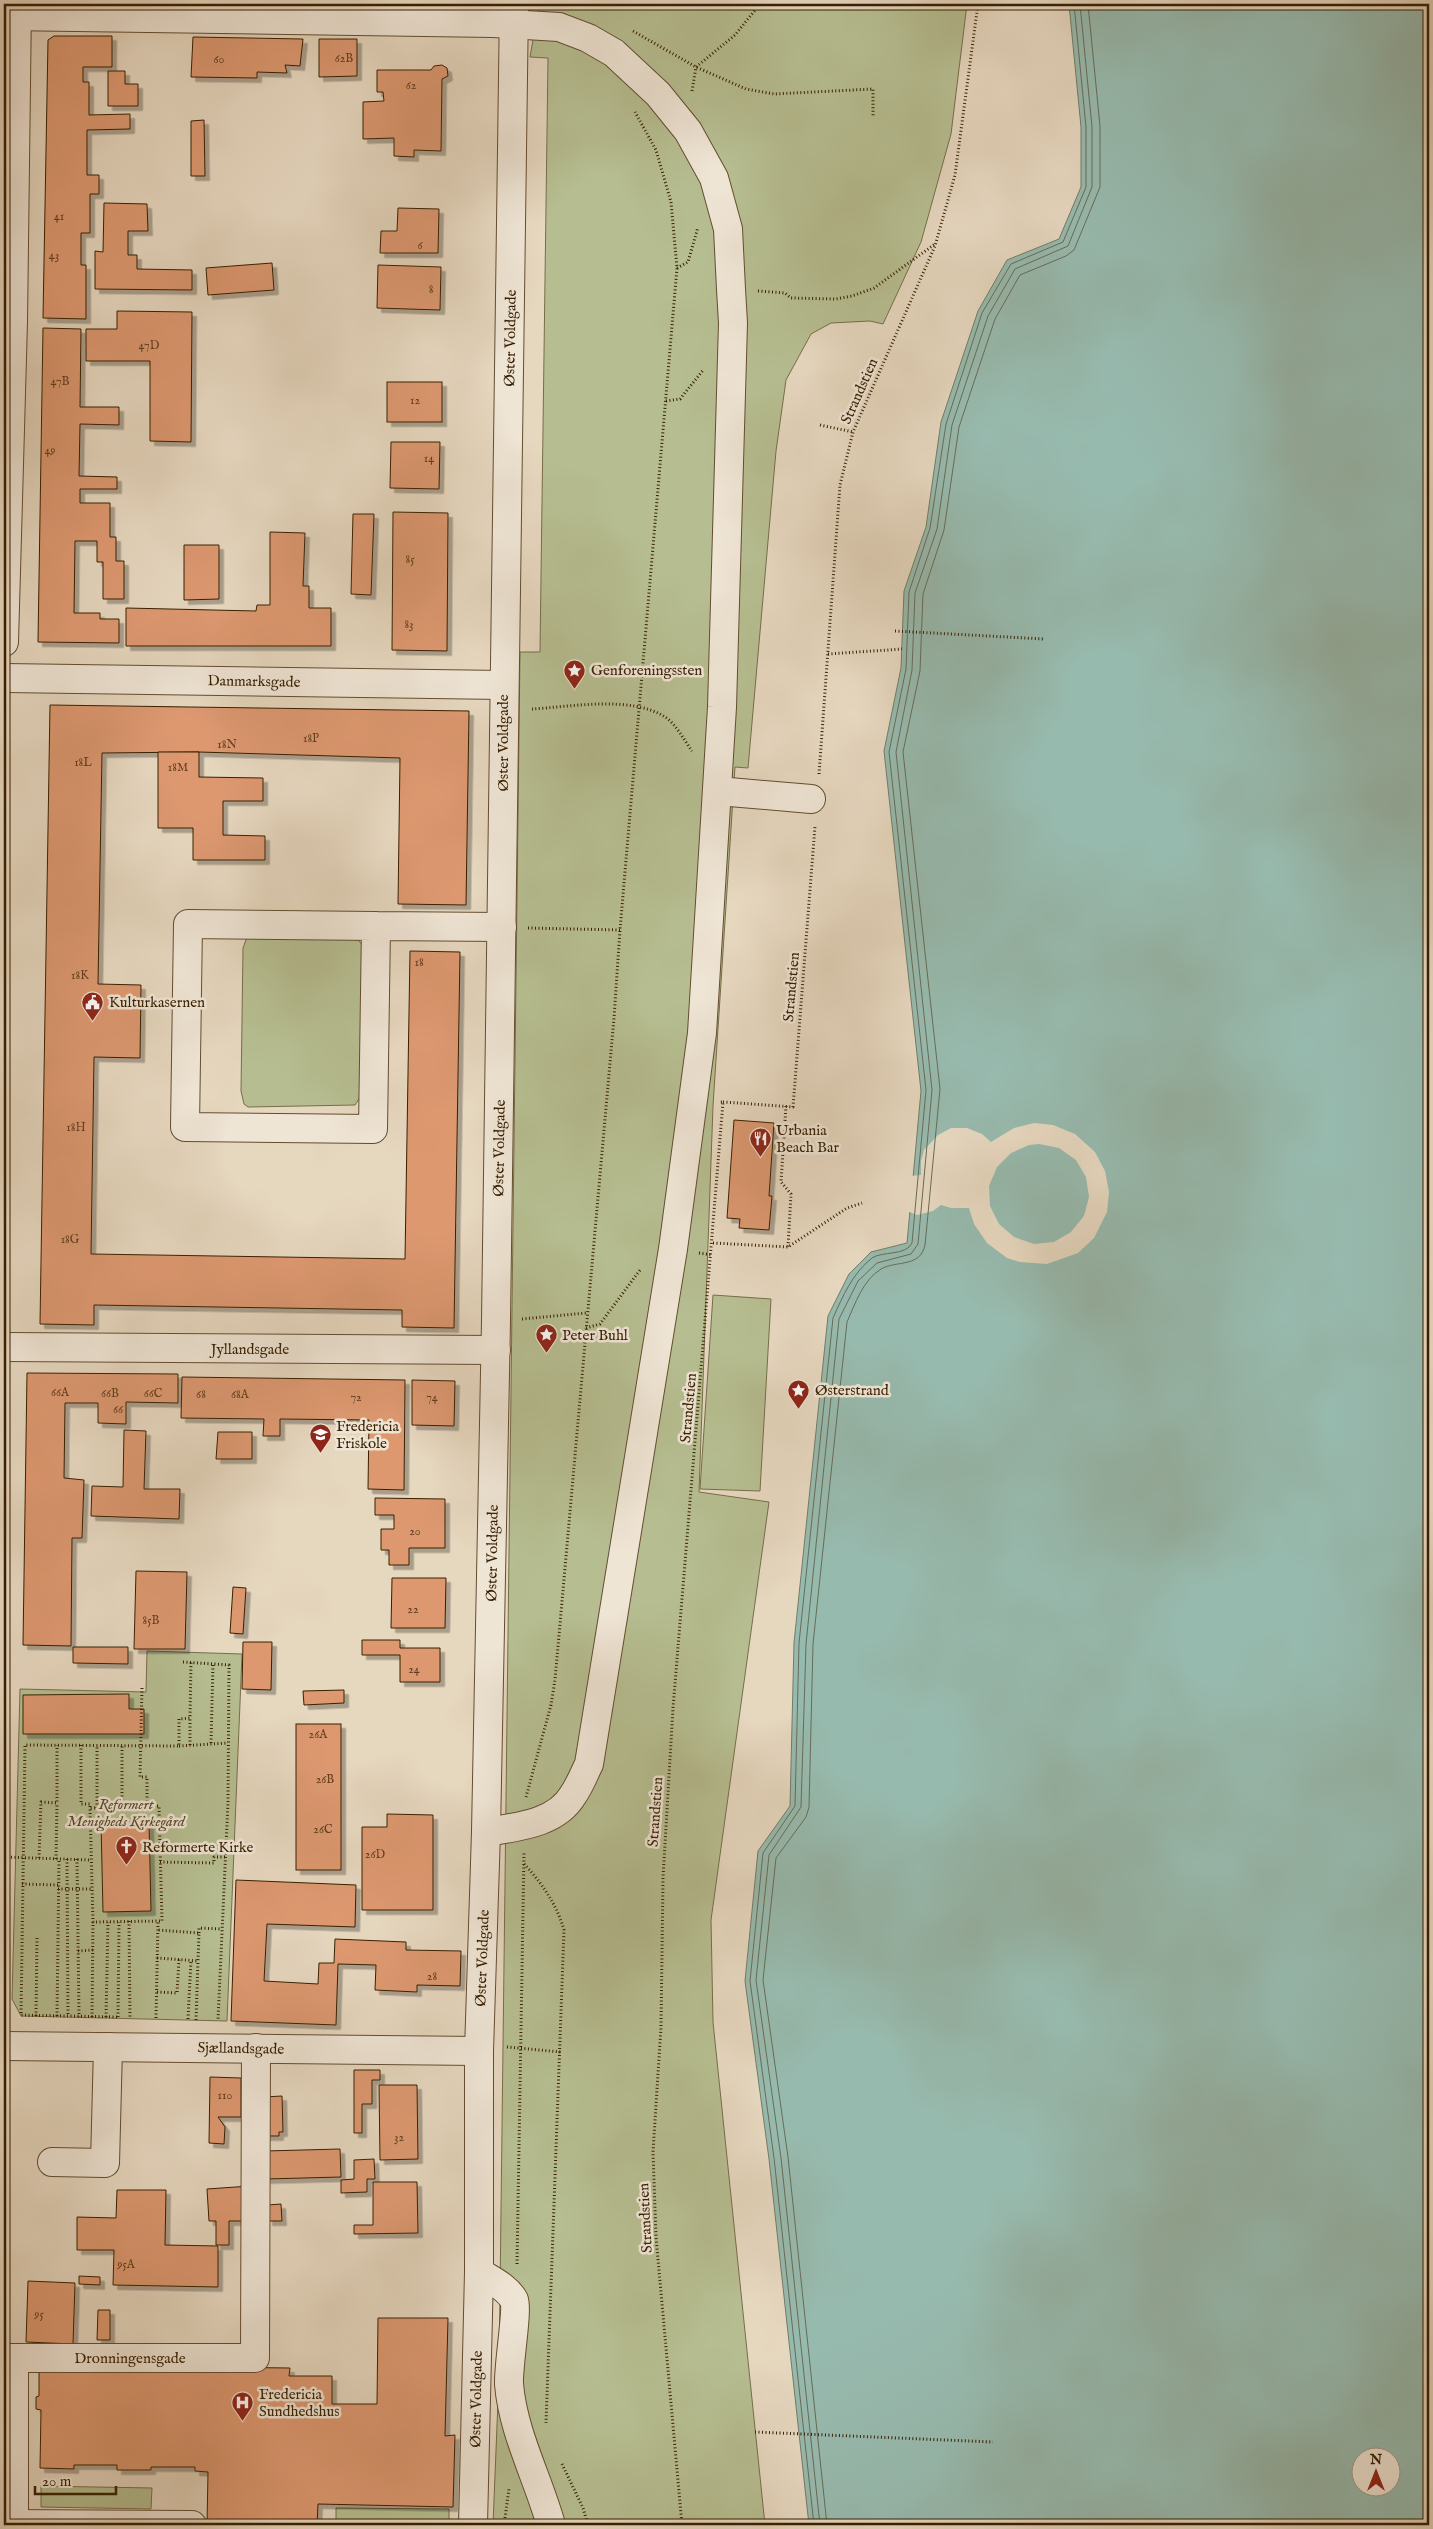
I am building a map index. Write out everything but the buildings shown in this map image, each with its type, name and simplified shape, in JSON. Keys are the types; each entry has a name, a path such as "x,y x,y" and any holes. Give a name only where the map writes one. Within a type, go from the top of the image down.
{"street":[{"path":"4,642 13,322 13,12 514,14 559,27 588,38 614,53 658,94 688,131 714,178 728,229 732,350 718,782 702,1033 673,1249 589,1764 573,1797 554,1814 525,1825 486,1832"},
{"name":"Øster Voldgade","path":"473,2525 479,2272 479,2051 486,1832 496,1350 503,697 514,14"},
{"name":"Danmarksgade","path":"4,678 503,697"},
{"path":"718,782 814,800"},
{"path":"376,926 372,1129 185,1127 188,924 502,927"},
{"name":"Jyllandsgade","path":"4,1347 496,1350"},
{"name":"Sjællandsgade","path":"4,2046 479,2051"},
{"path":"52,2162 105,2164 108,2047"},
{"name":"Dronningensgade","path":"9,2358 256,2358 256,2048"},
{"path":"479,2272 508,2291 515,2302 509,2382 514,2418 541,2490 551,2525"},
{"path":"9,2358 9,2524 192,2525"}],"path":[{"path":"688,131 693,106 691,84 696,68 735,35 759,6 773,8 783,4"},
{"name":"Strandstien","path":"786,1106 793,1107 814,800 828,654 840,485 853,432 936,244 955,175 978,4"},
{"path":"630,30 696,68 746,89 774,94 873,89 873,117"},
{"path":"515,2302 526,1792 551,1705 555,1680 586,1313 614,1018 677,268 671,202 656,150 633,109"},
{"path":"751,290 785,294 791,298 836,299 852,296 874,288 936,244"},
{"path":"666,401 680,399 716,356 732,350"},
{"path":"820,425 853,432"},
{"path":"894,631 1044,639"},
{"path":"828,654 902,649"},
{"path":"503,697 618,704 654,711 667,718 718,782"},
{"path":"502,927 620,930"},
{"path":"692,1100 786,1106 781,1182 791,1194 788,1247"},
{"name":"Strandstien","path":"682,2525 656,2237 653,2152 660,2027 662,1878 673,1717 723,1102"},
{"path":"713,1243 788,1247 847,1208 862,1203"},
{"path":"586,1328 600,1324 655,1250 673,1249"},
{"path":"496,1322 586,1313"},
{"path":"183,1662 229,1665 219,2020 211,2020"},
{"path":"190,1745 191,1662"},
{"path":"211,1743 213,1664"},
{"path":"142,1688 140,1777 147,1777 148,1806"},
{"path":"178,1746 178,1719 190,1718"},
{"path":"139,2018 21,2015 25,1745 178,1746 228,1743"},
{"path":"57,1745 57,2016"},
{"path":"81,1745 80,1804 90,1804 93,1922 92,2017"},
{"path":"97,1745 97,1808"},
{"path":"122,1745 122,1807"},
{"path":"39,1858 41,1802 57,1803"},
{"path":"90,1808 159,1806 162,1921 93,1922"},
{"path":"4,1857 91,1860"},
{"path":"160,1862 214,1863 214,1857 225,1858"},
{"path":"67,1859 68,2016"},
{"path":"77,1859 79,2016"},
{"path":"524,1863 536,1876 559,1913 564,1930 546,2424"},
{"path":"22,1884 67,1889 92,1889"},
{"path":"129,1921 130,2018"},
{"path":"156,2018 158,1921"},
{"path":"106,2017 108,1922"},
{"path":"118,2018 119,1922"},
{"path":"196,2020 199,1928 222,1929"},
{"path":"158,1930 199,1932"},
{"path":"36,2016 37,1938"},
{"path":"78,1951 93,1950"},
{"path":"157,1958 198,1961"},
{"path":"157,1992 177,1993 179,1960"},
{"path":"188,2019 191,1960"},
{"path":"147,2018 164,2019"},
{"path":"180,2019 204,2020"},
{"path":"479,2051 501,2047 561,2052"},
{"path":"755,2432 993,2442"}],"green space":[{"path":"967,4 951,134 921,242 883,324 870,321 831,323 811,334 786,380 776,451 748,768 735,767 713,1106 699,1492 769,1502 711,1920 713,2022 765,2525 493,2525 499,2376 520,652 540,652 548,58 530,57 539,5"},
{"path":"247,937 357,938 365,949 361,1096 355,1105 248,1107 244,1104 241,1091 243,948"},
{"path":"713,1295 771,1299 760,1491 700,1489"},
{"name":"Reformert Menigheds Kirkegård","path":"147,1651 242,1654 227,2021 21,2016 12,1999 20,1689 146,1692"},
{"path":"41,2486 152,2488 151,2509 41,2507"},
{"path":"336,2508 449,2509 449,2524 336,2525"}],"water":[{"path":"1069,4 1429,4 1429,2525 809,2525 769,2159 745,1981 758,1851 790,1806 794,1643 828,1316 849,1274 871,1252 907,1243 921,1091 884,751 901,668 904,591 926,527 941,422 978,311 1007,260 1059,239 1081,187 1081,127"}],"pier":[{"path":"1034,1123 1053,1125 1075,1134 1095,1152 1105,1171 1109,1192 1107,1212 1094,1238 1078,1253 1047,1264 1020,1262 1007,1258 987,1243 974,1224 969,1208 951,1208 941,1205 933,1211 917,1215 907,1211 910,1176 921,1175 921,1161 924,1150 938,1135 951,1128 967,1128 982,1134 991,1142 1014,1128","holes":["1039,1144 1059,1148 1076,1160 1086,1177 1089,1197 1084,1216 1071,1232 1054,1242 1034,1244 1014,1237 999,1224 990,1206 989,1186 997,1167 1011,1153 1029,1145"]}],"place":[{"name":"Genforeningssten","path":"575,689"},
{"name":"Kulturkasernen","path":"93,1021"},
{"name":"Urbania Beach Bar","path":"760,1158"},
{"name":"Peter Buhl","path":"546,1354"},
{"name":"Østerstrand","path":"799,1409"},
{"name":"Fredericia Friskole","path":"320,1454"},
{"name":"Reformerte Kirke","path":"126,1866"},
{"name":"Fredericia Sundhedshus","path":"243,2422"}]}
